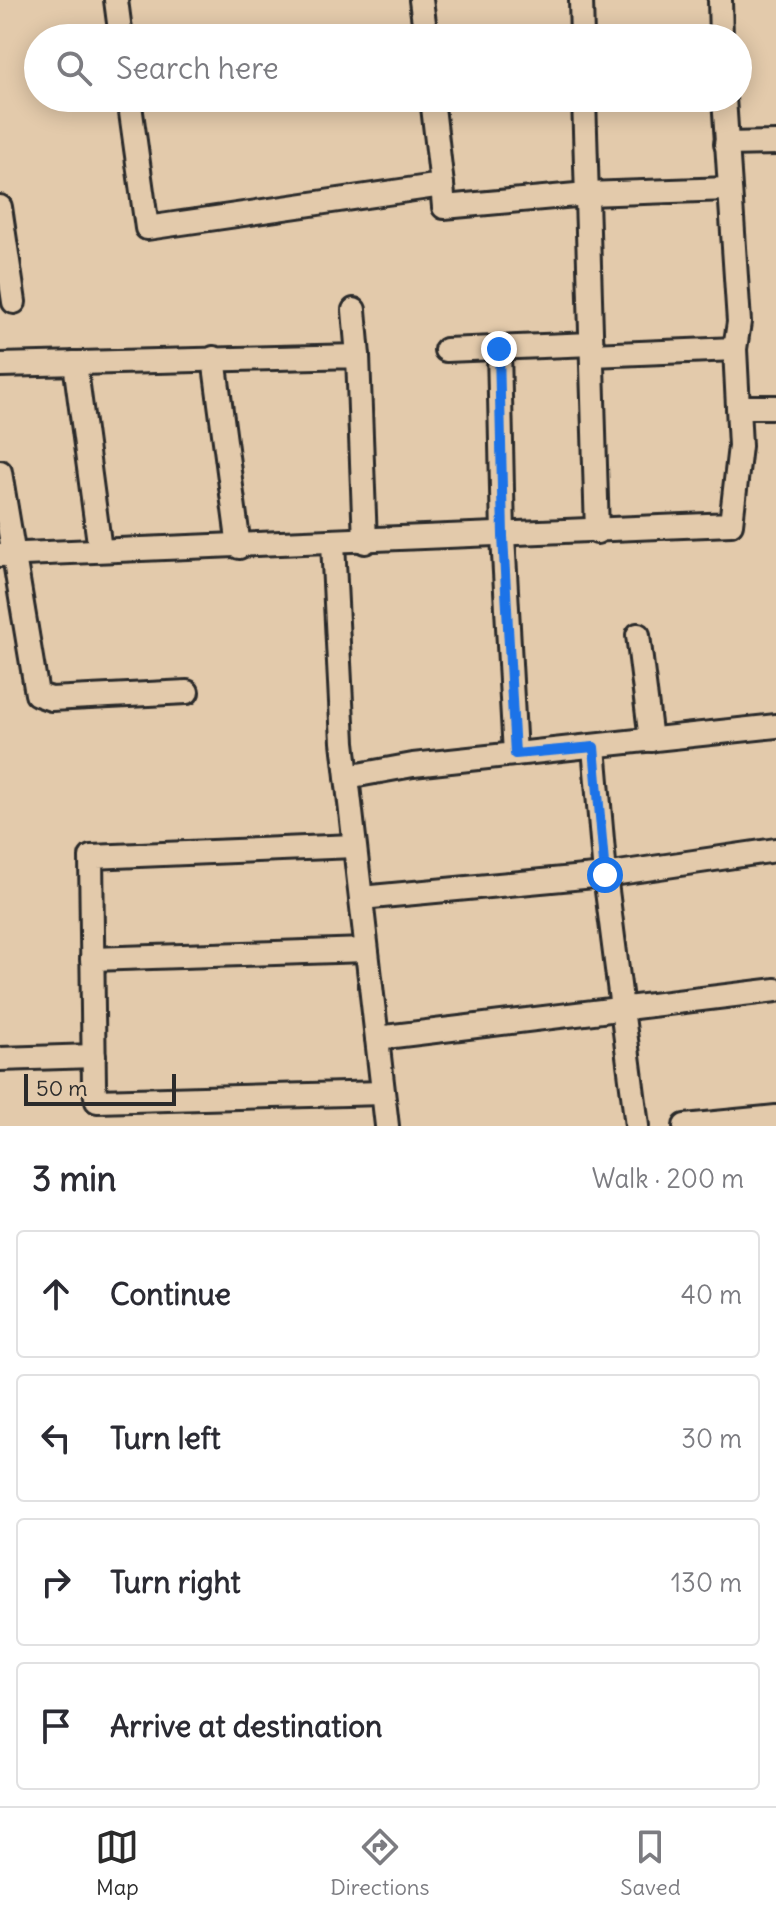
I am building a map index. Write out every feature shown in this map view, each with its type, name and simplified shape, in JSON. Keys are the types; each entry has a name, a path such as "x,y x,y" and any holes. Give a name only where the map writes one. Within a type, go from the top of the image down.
{"street":[{"path":"116,0 119,24"},
{"path":"421,0 424,24"},
{"path":"581,0 582,24"},
{"path":"720,0 721,24"},
{"path":"131,112 147,228 442,185"},
{"path":"434,112 444,207 587,194 728,189"},
{"path":"584,112 597,532"},
{"path":"6,554 365,542 731,524 740,446 735,349 739,322 725,112"},
{"path":"726,144 776,143"},
{"path":"0,207 14,302"},
{"path":"354,310 365,542"},
{"path":"499,349 503,536 515,754"},
{"path":"446,350 735,349"},
{"path":"0,365 358,356"},
{"path":"214,358 239,547"},
{"path":"75,363 100,550"},
{"path":"738,407 776,407"},
{"path":"0,472 6,554 40,697 187,692"},
{"path":"333,543 347,777 387,1126"},
{"path":"638,635 651,740"},
{"path":"347,777 515,754 776,726"},
{"path":"594,747 605,875 637,1126"},
{"path":"354,846 91,857 97,1101 383,1093"},
{"path":"361,898 605,875 776,850"},
{"path":"92,959 366,950"},
{"path":"377,1038 622,1011 776,990"},
{"path":"0,1059 94,1056"},
{"path":"685,1126 776,1117"}],"route":[{"path":"499,349 503,536 515,754 594,747 605,875"}]}
